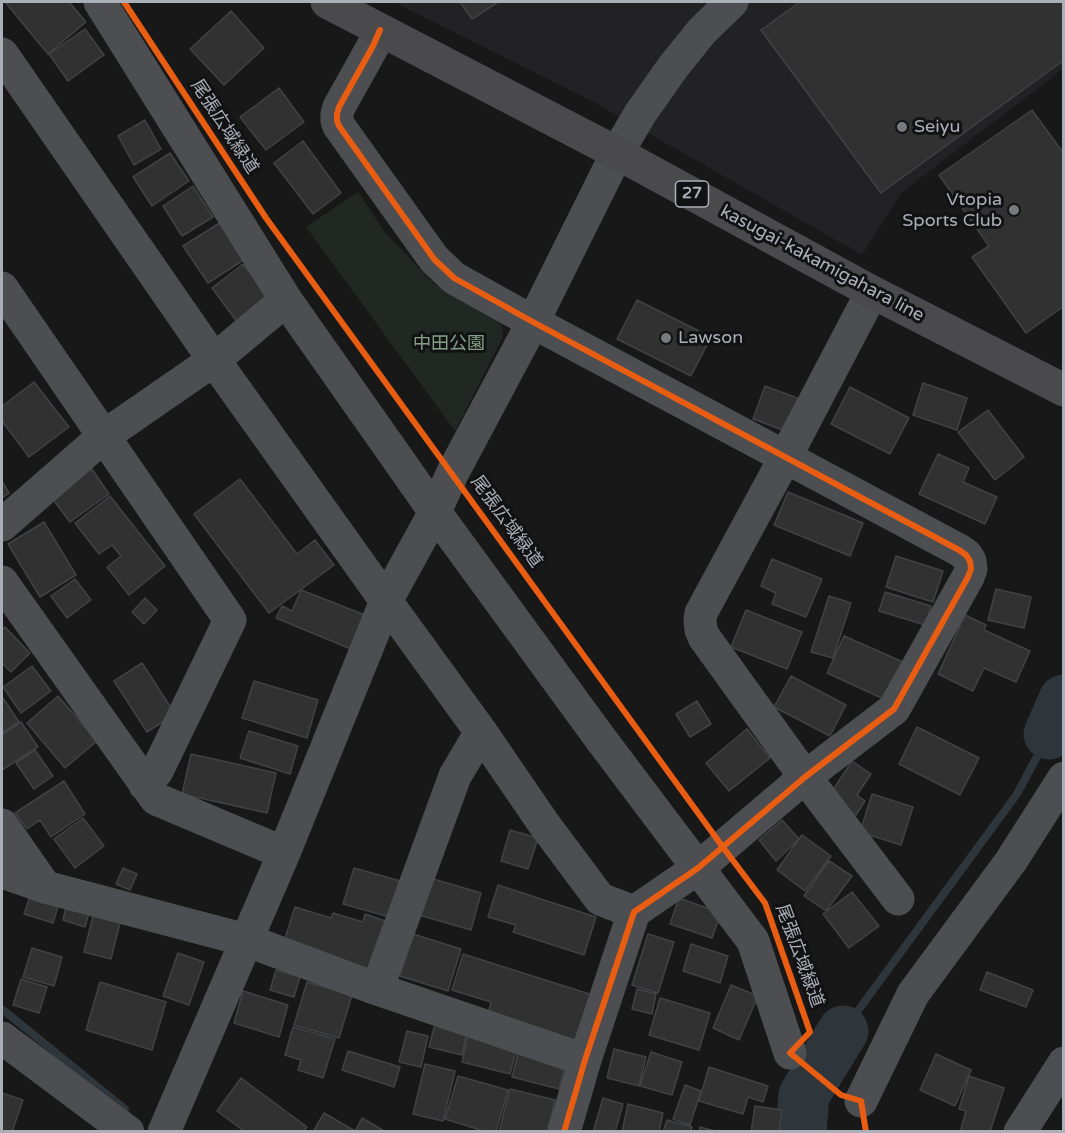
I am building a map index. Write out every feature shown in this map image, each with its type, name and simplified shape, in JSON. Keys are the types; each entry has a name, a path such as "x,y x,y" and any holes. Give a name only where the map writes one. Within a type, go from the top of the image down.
{"main road":[{"name":"kasugai-kakamigahara line","path":"327,2 616,153 872,292 1061,385"}],"street":[{"path":"100,2 286,300 435,512 600,738 753,941 790,1053"},
{"path":"164,1131 284,853 386,601 435,512 452,474 532,322 616,153 673,67 702,31 732,2"},
{"path":"380,30 339,107 337,114 339,126 434,259 454,278 959,550 970,561 971,569 968,577 894,709 805,777 698,868 634,912 564,1131"},
{"path":"2,54 214,360 481,732 544,824 600,899 634,912"},
{"path":"2,288 230,620 157,771 146,785"},
{"path":"872,292 704,609 700,621 704,637 805,777 898,898"},
{"path":"2,525 104,436 214,360 286,300"},
{"path":"2,582 156,799 284,853"},
{"path":"377,989 455,776 481,732"},
{"path":"861,1101 913,994 1011,861 1064,778"},
{"path":"2,825 45,887"},
{"path":"2,872 45,887 246,940 377,989 585,1060"},
{"path":"2,1038 128,1131"},
{"path":"1020,1131 1064,1063"}],"shaded area":[{"path":"394,2 1063,2 1063,69 901,193 862,255 592,101"}],"green space":[{"name":"中田公園","path":"358,192 384,231 434,284 499,321 503,328 502,339 455,431 306,227"}],"building":[{"path":"5,2 69,2 86,22 48,54"},
{"path":"460,2 498,2 472,19"},
{"name":"Seiyu","path":"800,2 1064,2 1064,60 881,193 761,30"},
{"path":"231,11 264,48 224,85 190,49"},
{"path":"85,29 104,55 68,81 49,54"},
{"path":"279,88 304,122 266,150 240,117"},
{"name":"Vtopia Sports Club","path":"1032,110 1064,154 1064,306 1026,333 972,257 989,246 939,175"},
{"path":"145,120 161,149 134,165 118,136"},
{"path":"303,141 341,193 313,214 274,163"},
{"path":"170,153 189,181 152,206 133,177"},
{"path":"193,186 213,217 182,236 163,206"},
{"path":"221,222 245,259 208,283 183,246"},
{"path":"243,264 272,302 240,326 212,288"},
{"path":"637,300 711,337 691,376 617,339"},
{"path":"34,382 69,427 29,457 2,421 2,406"},
{"path":"923,383 967,398 957,430 913,415"},
{"path":"765,386 800,399 788,432 753,419"},
{"path":"850,387 909,418 890,454 831,424"},
{"path":"988,410 1024,457 995,480 958,432"},
{"path":"938,454 969,468 963,482 997,497 985,524 919,494"},
{"path":"92,469 109,494 70,522 52,498"},
{"path":"240,479 297,554 315,540 334,565 269,613 194,514"},
{"path":"2,481 9,493 2,498"},
{"path":"788,492 863,523 850,556 774,525"},
{"path":"110,496 165,566 129,595 107,567 121,556 112,545 99,554 75,523"},
{"path":"44,522 76,575 40,597 8,544"},
{"path":"896,556 943,571 933,602 886,587"},
{"path":"772,559 822,579 806,617 772,604 776,593 761,586"},
{"path":"75,579 91,600 67,618 51,596"},
{"path":"996,589 1031,597 1024,628 988,620"},
{"path":"301,590 365,615 351,649 276,618 282,606 292,611"},
{"path":"885,592 931,606 925,625 879,611"},
{"path":"829,596 851,603 833,658 811,652"},
{"path":"145,598 157,610 144,624 132,612"},
{"path":"746,610 802,632 787,669 731,647"},
{"path":"965,615 986,625 984,630 1030,651 1016,682 984,668 973,691 938,674"},
{"path":"5,627 30,653 11,672 2,663 2,630"},
{"path":"844,636 903,662 886,700 827,673"},
{"path":"142,663 175,714 147,732 114,681"},
{"path":"32,666 51,691 21,713 3,687"},
{"path":"791,676 846,705 830,736 774,707"},
{"path":"254,681 318,700 307,738 242,718"},
{"path":"58,696 97,741 65,768 27,723"},
{"path":"2,699 19,722 2,733"},
{"path":"697,701 711,724 690,737 676,714"},
{"path":"21,722 38,747 2,770 2,735"},
{"path":"917,727 979,758 960,795 899,764"},
{"path":"747,729 770,758 729,791 706,763"},
{"path":"249,731 298,746 290,774 240,758"},
{"path":"35,750 53,776 34,789 16,763"},
{"path":"191,754 276,773 267,813 182,794"},
{"path":"852,761 871,774 857,795 865,801 856,815 829,796"},
{"path":"64,781 85,814 51,837 40,820 27,829 15,813"},
{"path":"872,794 913,807 901,845 860,832"},
{"path":"83,818 104,846 75,868 54,839"},
{"path":"782,820 799,839 776,861 759,840"},
{"path":"510,830 538,838 528,869 501,861"},
{"path":"802,835 831,856 805,891 777,870"},
{"path":"829,861 852,876 826,911 804,896"},
{"path":"123,868 137,874 130,890 116,884"},
{"path":"354,868 404,882 393,918 343,904"},
{"path":"430,878 481,893 471,930 419,915"},
{"path":"498,885 596,917 584,955 513,932 516,925 488,917"},
{"path":"33,888 61,897 53,923 24,914"},
{"path":"852,892 879,926 849,948 823,914"},
{"path":"679,898 721,913 712,938 670,924"},
{"path":"67,902 90,909 85,927 63,920"},
{"path":"295,907 331,918 333,913 363,922 365,914 388,922 372,972 283,945"},
{"path":"94,912 121,919 111,959 84,952"},
{"path":"413,934 461,949 448,991 400,976"},
{"path":"648,934 674,942 658,993 632,985"},
{"path":"691,944 728,956 720,983 683,971"},
{"path":"32,948 62,957 54,986 23,977"},
{"path":"178,953 204,962 189,1005 163,996"},
{"path":"463,954 602,998 587,1045 488,1014 491,1002 452,990"},
{"path":"276,970 300,977 294,997 270,990"},
{"path":"987,972 1033,990 1026,1007 980,990"},
{"path":"21,979 47,987 39,1013 13,1005"},
{"path":"100,982 166,1002 152,1050 86,1030"},
{"path":"307,982 352,995 339,1038 294,1025"},
{"path":"731,985 758,996 739,1040 713,1028"},
{"path":"637,989 656,994 652,1014 632,1009"},
{"path":"243,991 288,1005 279,1037 234,1023"},
{"path":"660,998 710,1013 699,1050 649,1035"},
{"path":"435,1024 467,1031 462,1055 429,1047"},
{"path":"293,1027 335,1039 323,1078 298,1070 301,1060 285,1055"},
{"path":"407,1031 428,1036 421,1067 399,1062"},
{"path":"468,1035 517,1047 510,1074 462,1062"},
{"path":"614,1049 646,1057 639,1086 607,1078"},
{"path":"348,1051 400,1067 394,1087 342,1070"},
{"path":"651,1052 682,1062 672,1095 640,1086"},
{"path":"518,1053 565,1065 559,1089 512,1077"},
{"path":"936,1054 971,1070 955,1106 920,1090"},
{"path":"425,1064 455,1071 443,1121 413,1114"},
{"path":"709,1067 768,1086 763,1102 748,1097 743,1114 699,1101"},
{"path":"458,1076 508,1090 496,1132 487,1132 445,1119"},
{"path":"969,1076 1004,1088 990,1132 960,1132 966,1111 959,1109"},
{"path":"241,1078 307,1127 303,1132 245,1132 217,1111"},
{"path":"685,1085 701,1091 690,1125 673,1119"},
{"path":"510,1089 555,1100 547,1132 499,1132"},
{"path":"2,1093 23,1100 12,1132 2,1132"},
{"path":"603,1098 623,1104 615,1132 593,1132"},
{"path":"628,1104 663,1113 659,1132 622,1132"},
{"path":"755,1106 782,1110 779,1132 751,1132"},
{"path":"324,1113 355,1131 362,1118 386,1132 313,1132"},
{"path":"667,1120 692,1127 690,1132 663,1132"},
{"path":"700,1127 719,1132 699,1132"}],"waterway":[{"path":"1049,734 1064,700"},
{"path":"843,1031 1017,794 1049,734"},
{"path":"2,1009 125,1109"},
{"path":"801,1132 804,1095 843,1031"}],"cycle path":[{"name":"尾張広域緑道","path":"124,2 266,218 765,903 810,1032 790,1053 841,1095 861,1101 866,1132"},
{"path":"380,30 339,107 337,121 434,259 454,278 959,550 970,561 971,569 968,577 894,709 805,777 698,868 634,912 585,1060 564,1132"}],"place":[{"name":"Seiyu","path":"902,127"},
{"name":"Vtopia Sports Club","path":"1014,210"},
{"name":"Lawson","path":"666,338"}]}
